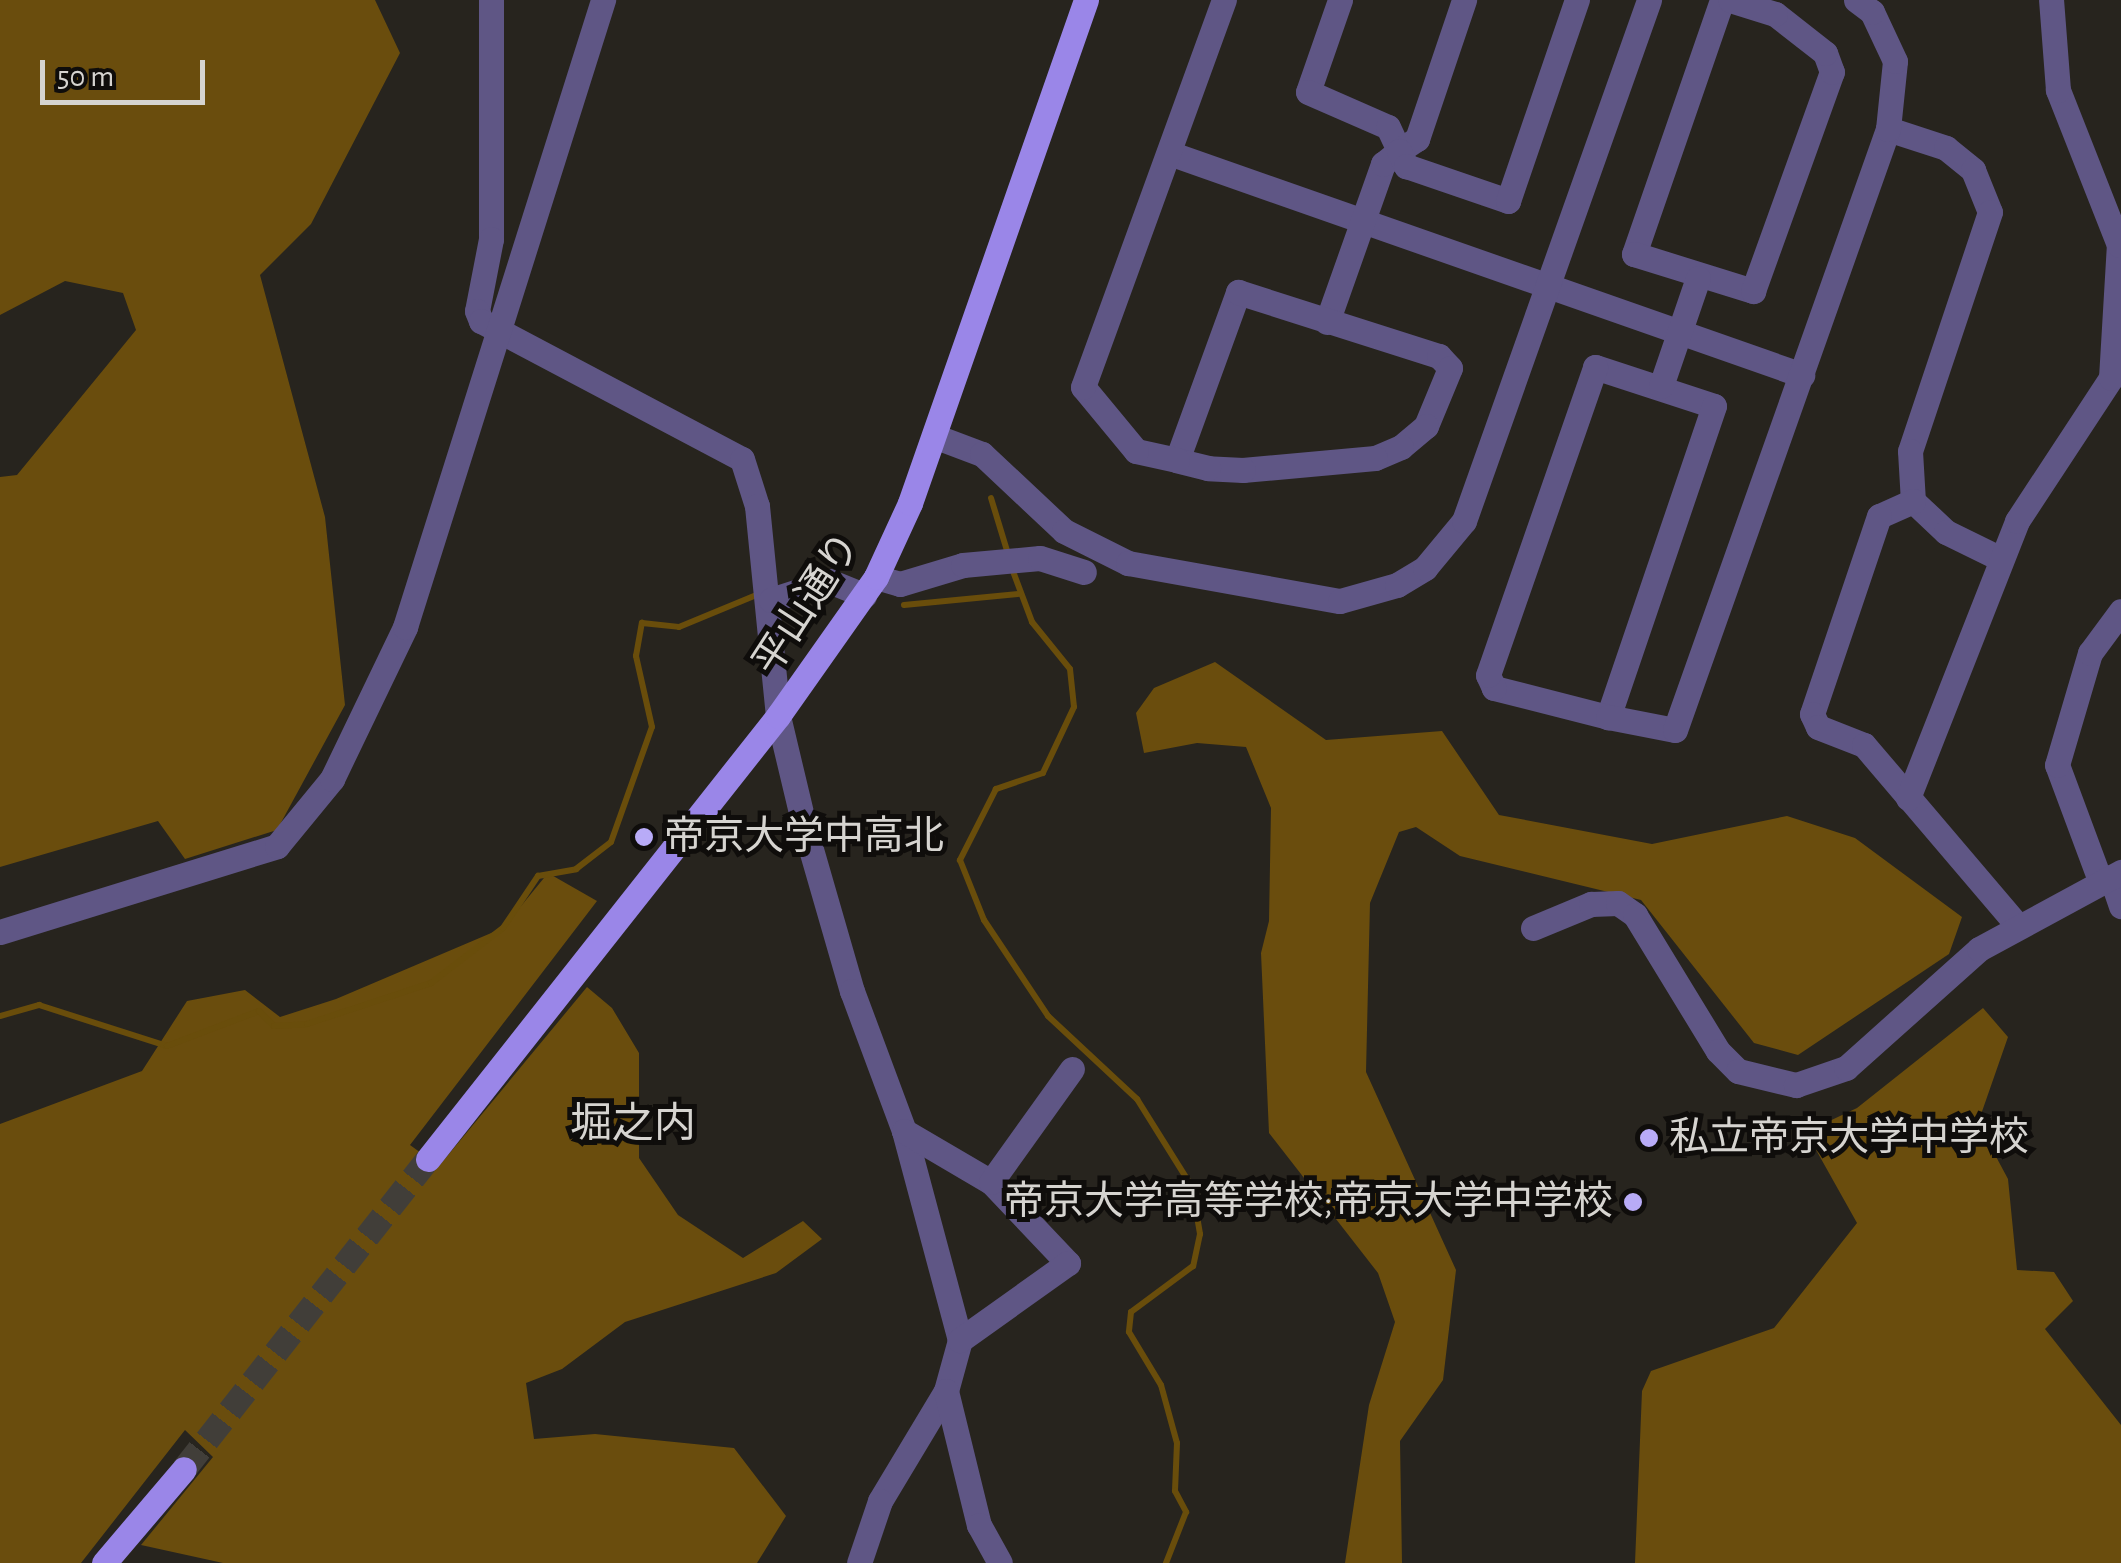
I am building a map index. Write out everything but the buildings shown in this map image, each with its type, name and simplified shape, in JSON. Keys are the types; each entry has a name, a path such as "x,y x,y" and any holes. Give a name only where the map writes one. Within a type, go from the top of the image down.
{"main road":[{"name":"平山通り","path":"428,1160 778,716 870,586 934,436 1086,0"},
{"path":"104,1563 184,1469"}],"street":[{"path":"492,0 491,239 478,311 481,322 499,327 742,460 770,591 778,716 852,991 904,1131 960,1340 946,1391 880,1501 859,1563"},
{"path":"0,932 244,860 300,826 384,678 604,0"},
{"path":"1177,460 1238,292 1438,356 1450,368 1426,426 1375,458 1243,470 1177,460 1136,450 1083,387 1172,154 1224,0"},
{"path":"1340,0 1308,92 1388,128 1406,166 1508,201 1577,0"},
{"path":"1327,322 1384,164 1417,140 1464,0"},
{"path":"934,436 982,454 1064,530 1128,563 1292,595 1371,595 1425,568 1464,521 1550,288 1649,0"},
{"path":"1722,0 1634,254 1698,278 1754,291 1832,72 1825,52 1775,14 1730,0"},
{"path":"1608,716 1714,406 1660,386 1595,367 1488,675 1494,688 1608,716 1675,730 1888,129 1895,61 1872,12 1856,0"},
{"path":"1908,798 2000,558 2111,378 2119,245 2058,90 2051,0"},
{"path":"1888,129 1946,148 1973,170 1990,212 1910,451 1913,501 1946,532 2000,558"},
{"path":"1172,154 1678,336 1802,375"},
{"path":"1660,386 1698,278"},
{"path":"1913,501 1880,516 1812,714 1818,727 1864,745 2018,926"},
{"path":"770,591 829,581 870,586 900,584 1030,559 1084,572"},
{"path":"2121,611 2090,652 2057,765 2121,906"},
{"path":"1533,928 1591,904 1618,903 1634,915 1718,1051 1738,1071 1776,1086 1815,1082 1846,1068 1980,949 2111,877"},
{"path":"990,1182 1072,1069"},
{"path":"904,1131 990,1182 1068,1263 960,1340"},
{"path":"946,1391 980,1525 1000,1563"}],"shaded area":[{"path":"0,0 375,0 400,53 311,224 260,275 325,517 345,705 277,830 185,859 158,821 0,867 0,477 17,475 136,330 123,293 65,281 0,315"},
{"path":"1215,662 1326,740 1442,731 1499,815 1652,844 1787,816 1855,838 1962,917 1949,954 1798,1055 1754,1043 1641,900 1460,856 1416,827 1399,832 1370,903 1366,1072 1456,1270 1443,1380 1400,1441 1402,1563 1345,1563 1369,1405 1395,1322 1378,1273 1269,1133 1261,953 1269,921 1271,808 1246,747 1197,743 1144,753 1136,713 1154,688"},
{"path":"548,873 597,901 410,1145 439,1166 587,987 612,1008 639,1053 639,1158 678,1215 743,1258 803,1221 822,1239 776,1273 625,1322 562,1369 526,1383 534,1439 595,1434 734,1448 786,1516 757,1563 223,1563 141,1545 213,1457 185,1430 81,1563 0,1563 0,1124 142,1071 187,1001 245,990 280,1017 336,999 503,928"},
{"path":"1983,1008 2008,1037 1978,1123 2008,1179 2017,1270 2054,1272 2073,1301 2045,1329 2121,1425 2121,1563 1635,1563 1642,1391 1651,1371 1774,1328 1857,1223 1806,1132 1857,1108"}],"waterway":[{"path":"991,498 1008,554"},
{"path":"1011,566 1032,622 1070,669 1074,707 1043,773 996,789 960,860 984,920 1048,1016 1137,1099 1192,1187 1200,1234 1193,1266 1131,1312 1129,1332 1161,1385 1177,1443 1175,1491 1186,1512 1166,1563"},
{"path":"0,1016 39,1005 167,1046 259,1011 274,1026 307,1024 431,983 503,928 538,876 576,869 611,842 652,727 636,656 642,623 679,627 761,593"},
{"path":"904,605 1019,594"}],"tunnel":[{"path":"184,1469 428,1159"}],"place":[{"name":"帝京大学中高北","path":"644,837"},
{"name":"私立帝京大学中学校","path":"1649,1138"},
{"name":"帝京大学高等学校;帝京大学中学校","path":"1633,1202"}],"district":[{"name":"堀之内","path":"633,1124"}]}
